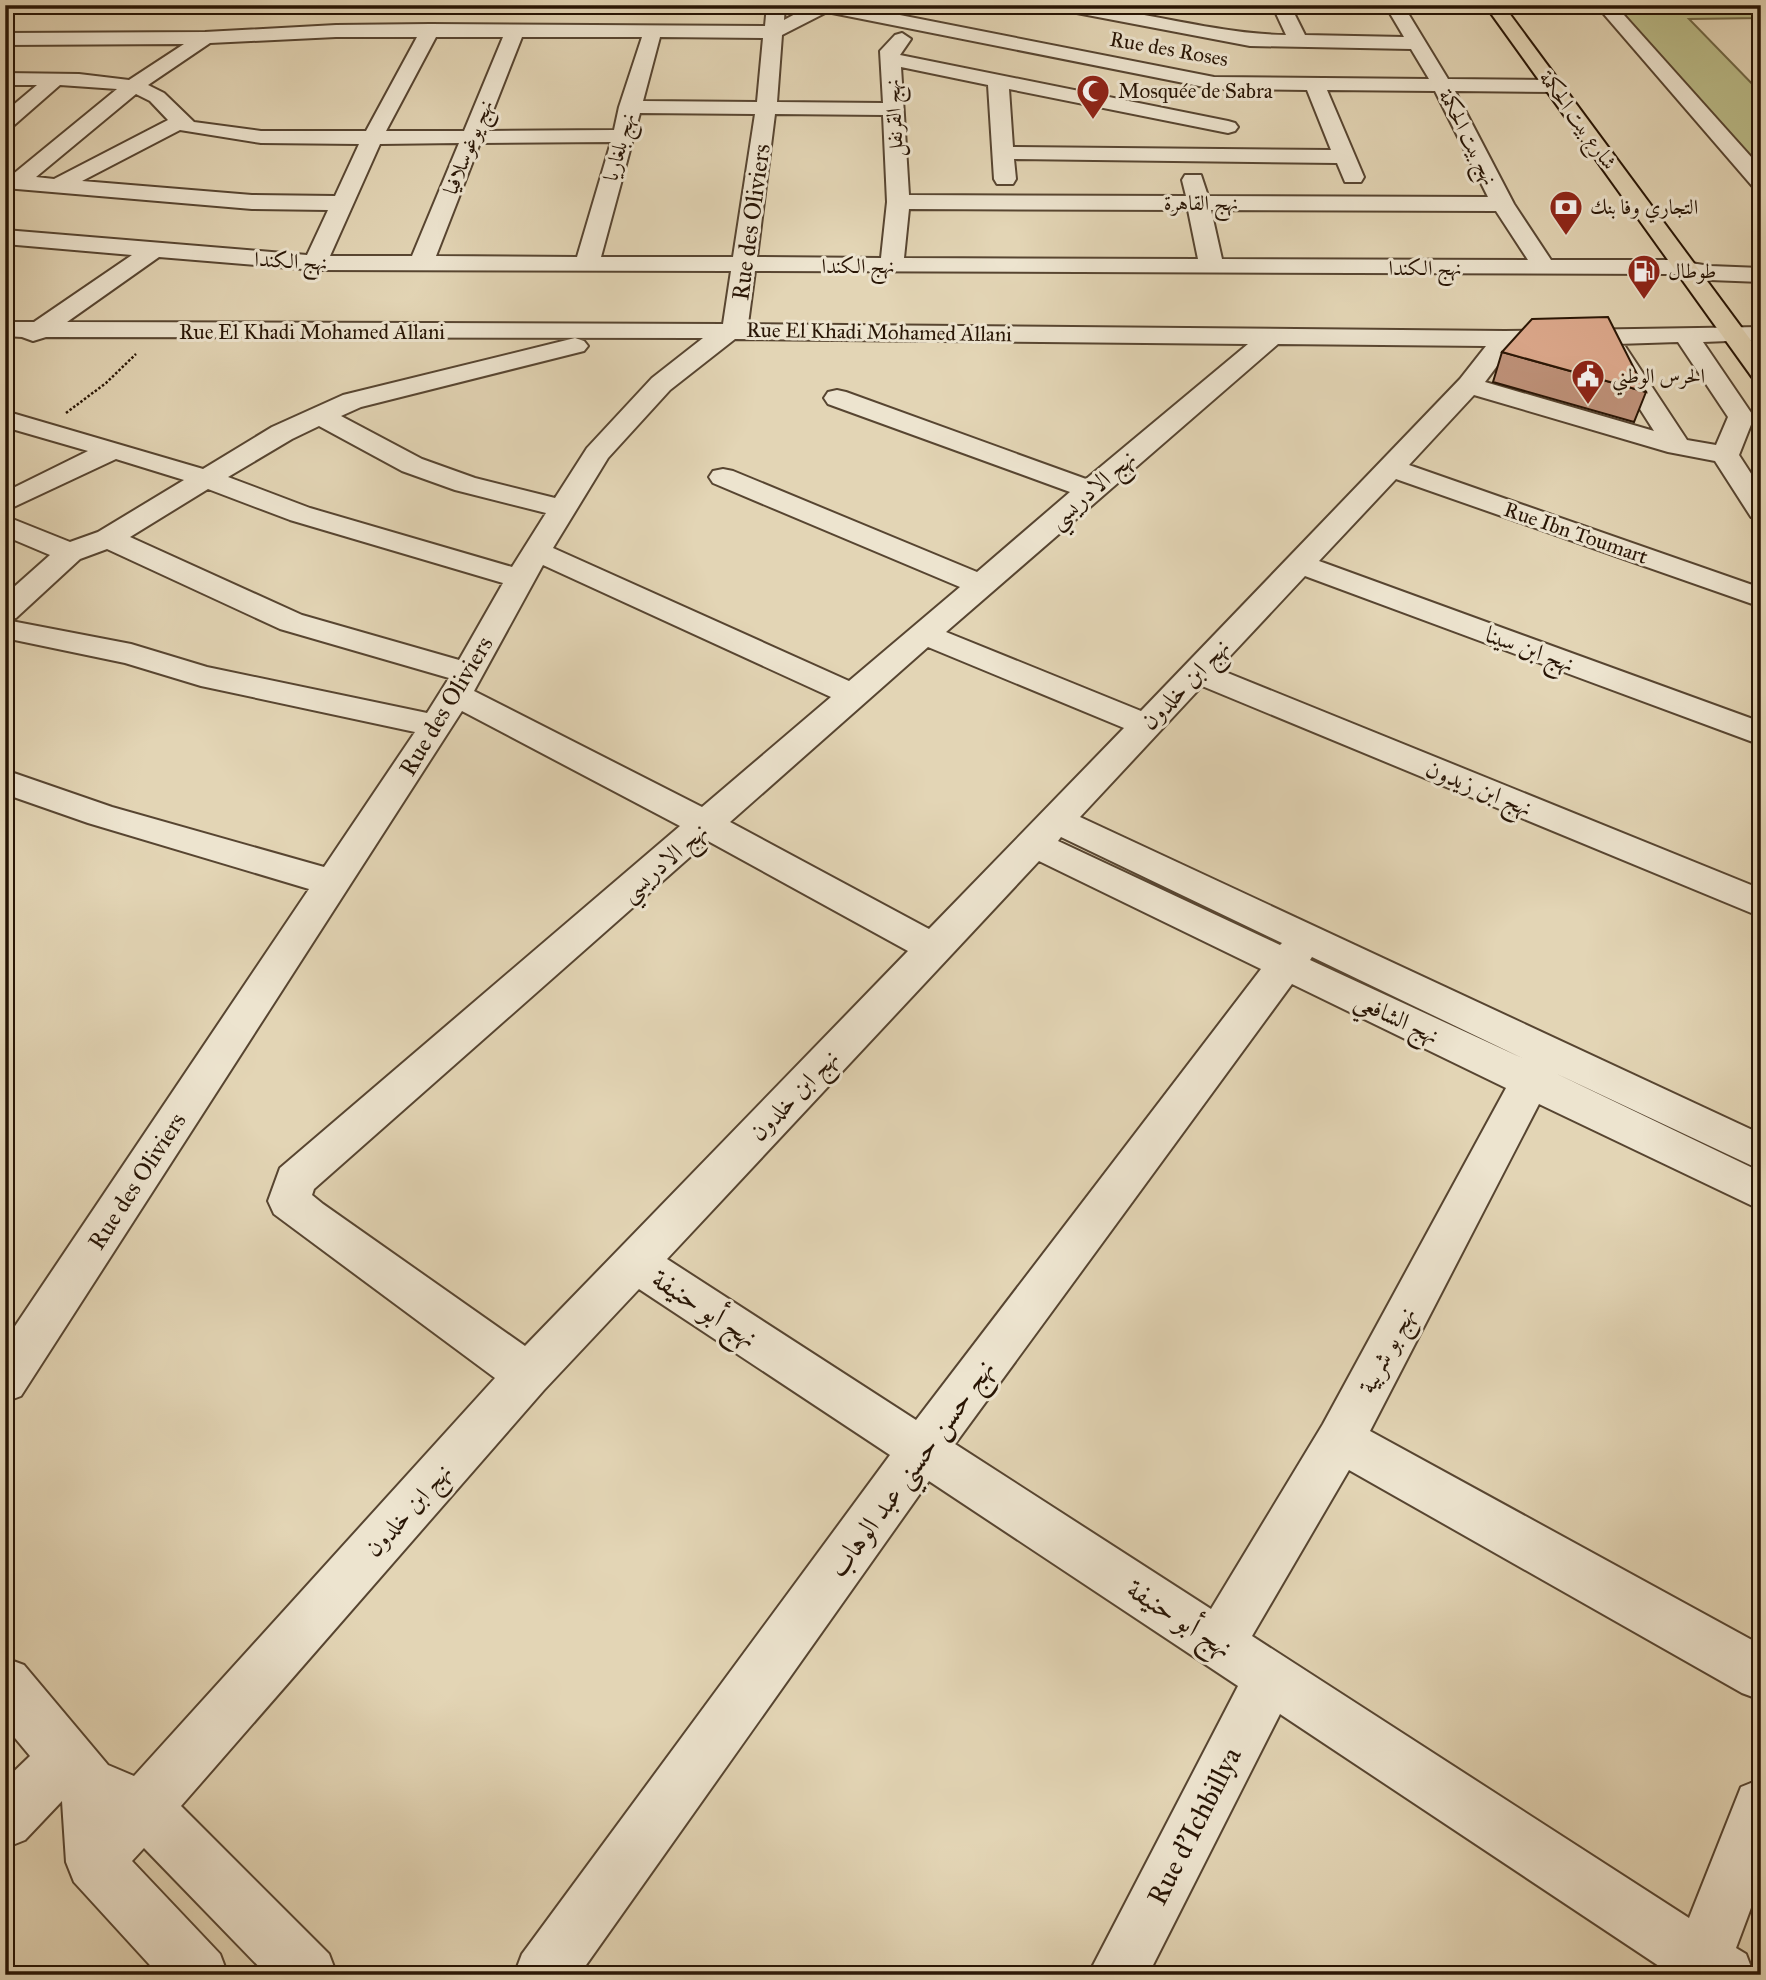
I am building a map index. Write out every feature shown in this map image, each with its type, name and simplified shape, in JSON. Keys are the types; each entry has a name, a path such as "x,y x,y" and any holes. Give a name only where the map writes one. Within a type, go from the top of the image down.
{"main road":[{"name":"شارع بيت الحكمة","path":"1494,5 1553,86 1749,337 1761,372"},
{"name":"شارع بيت الحكمة","path":"1513,5 1699,272"}],"street":[{"name":"نهج بلغاريا","path":"587,264 622,136 653,5"},
{"path":"1061,5 1250,40 1416,43"},
{"path":"1182,5 1190,31"},
{"path":"1282,5 1297,41"},
{"name":"نهج بيت الحكمة","path":"1394,5 1442,85 1503,204 1545,268"},
{"path":"1605,5 1761,182"},
{"path":"5,39 205,38 277,32 649,30 775,19 826,6"},
{"name":"Rue des Roses","path":"826,6 1214,83 1553,86"},
{"path":"314,263 373,137 438,30 453,12"},
{"name":"نهج القرنفل","path":"892,266 898,202 890,51 898,42 945,12"},
{"name":"Rue des Oliviers","path":"9,1369 436,726 536,551 597,454 661,384 731,331 739,310 766,109 775,19"},
{"name":"نهج يوغوسلافيا","path":"421,264 515,31"},
{"path":"11,182 135,85 205,38"},
{"path":"1039,88 1078,56"},
{"path":"891,59 1228,127"},
{"path":"5,79 135,85 165,102 178,123 204,131 261,137 622,136"},
{"path":"5,123 54,80"},
{"path":"998,80 1006,202"},
{"path":"1214,83 1239,155"},
{"path":"1315,85 1364,204"},
{"path":"629,107 894,109"},
{"path":"56,186 178,123"},
{"path":"1004,153 1345,157"},
{"path":"1186,156 1212,267"},
{"path":"11,182 252,202 344,203"},
{"name":"نهج القاهرة","path":"898,202 1503,204"},
{"name":"نهج الكندا","path":"5,237 314,263 1672,267 1699,272 1761,275"},
{"path":"5,352 155,250"},
{"name":"Rue El Khadi Mohamed Allani","path":"5,329 731,331 1505,339 1686,335 1749,337"},
{"path":"5,611 70,553 108,538 282,433 352,401 553,353 624,332"},
{"name":"نهج الادريسي","path":"528,1374 308,1217 289,1201 295,1180 1090,490 1274,335"},
{"path":"1686,335 1741,417 1725,455"},
{"path":"1607,337 1678,446"},
{"name":"نهج ابن خلدون","path":"94,1863 528,1374 1391,468 1469,385 1505,339"},
{"path":"1469,385 1678,446 1725,455 1761,511"},
{"path":"837,398 1090,490"},
{"path":"321,415 412,465 465,484 562,508"},
{"path":"5,419 204,478 300,514 520,579"},
{"path":"5,503 111,450"},
{"name":"Rue Ibn Toumart","path":"1391,468 1761,598"},
{"path":"723,477 981,585"},
{"path":"5,525 70,553"},
{"path":"108,538 291,622 462,684 707,825 933,948"},
{"path":"536,551 853,695"},
{"name":"نهج ابن سينا","path":"1299,564 1761,734"},
{"path":"5,629 131,654 201,676 436,726"},
{"path":"924,634 1146,725"},
{"name":"نهج ابن زيدون","path":"1196,672 1761,904"},
{"path":"5,781 100,816 333,883"},
{"name":"نهج الشافعي","path":"1045,832 1538,1066 1761,1153"},
{"name":"نهج حسن حسني عبد الوهاب","path":"543,1975 922,1450 1295,952"},
{"name":"نهج الشافعي","path":"1538,1066 1761,1192"},
{"name":"نهج بو شربية","path":"1219,1644 1340,1440 1538,1066"},
{"name":"نهج أبو حنيفة","path":"635,1262 1270,1677 1707,1969"},
{"path":"1340,1440 1761,1674"},
{"name":"Rue d'Ichbillya","path":"1117,1975 1270,1677"},
{"path":"5,1684 78,1770 144,1808 307,1975"},
{"path":"5,1820 78,1770"},
{"path":"78,1770 94,1863 199,1975"},
{"path":"1707,1969 1761,1807"}],"path":[{"path":"44,429 106,383 160,331"}],"green space":[{"path":"1614,5 1761,5 1761,18 1689,19 1761,93 1761,168"}],"building":[{"path":"1608,317 1646,392 1502,352 1532,319"}],"place":[{"name":"Mosquée de Sabra","path":"1093,121"},
{"name":"التجاري وفا بنك","path":"1566,237"},
{"name":"طوطال","path":"1644,301"},
{"name":"الحرس الوطني","path":"1588,406"}]}
